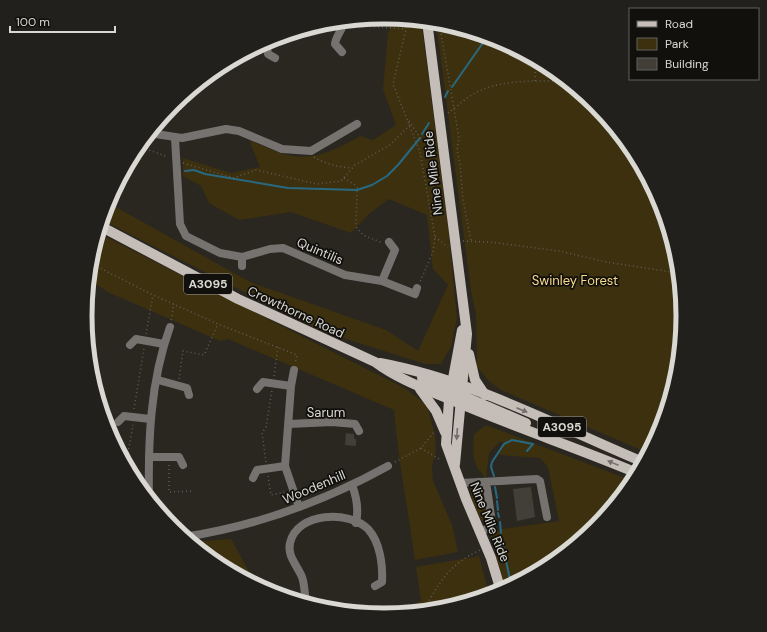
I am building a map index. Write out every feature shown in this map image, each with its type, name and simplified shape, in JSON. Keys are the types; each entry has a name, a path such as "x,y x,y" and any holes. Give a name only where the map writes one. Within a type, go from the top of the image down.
{"main road":[{"name":"Nine Mile Ride","path":"428,27 467,342 446,436 446,444 455,464 460,483 481,532 499,584"},
{"name":"Crowthorne Road","path":"105,229 238,300 376,362 407,370 455,393"},
{"name":"Nine Mile Ride","path":"455,464 455,393 464,321"},
{"path":"467,342 470,364 475,380 486,395"},
{"name":"Crowthorne Road","path":"376,362 394,376 417,386 455,393"},
{"path":"417,386 436,411 446,436"},
{"name":"A3095","path":"455,393 486,395 637,460"},
{"name":"A3095","path":"455,393 553,439 631,470"}],"street":[{"path":"341,27 331,41 342,52"},
{"path":"266,49 268,54 276,58"},
{"path":"155,134 182,138 226,129 239,132 282,148 311,151 342,130 356,127"},
{"name":"Quintilis","path":"174,138 180,224 186,236 220,253 242,257 270,249 283,248 345,275 382,281 414,294 417,288"},
{"path":"382,281 395,250 389,242"},
{"path":"242,257 242,266"},
{"path":"148,488 150,419 164,344 170,327"},
{"path":"130,345 136,339 164,344"},
{"name":"Sarum","path":"294,370 291,386 285,466 299,507"},
{"path":"158,380 187,388 189,395"},
{"path":"257,389 263,382 291,386"},
{"path":"118,422 124,416 150,419"},
{"name":"Sarum","path":"289,424 332,422 355,424 359,432"},
{"path":"149,457 178,457 183,465"},
{"path":"253,478 257,470 285,466"},
{"name":"Woodenhill","path":"191,536 246,524 299,507 352,485 388,466"},
{"path":"460,483 537,479 540,481 547,518"},
{"path":"488,491 492,481"},
{"path":"479,482 486,486 488,491 492,523 490,527 481,532"},
{"path":"352,485 358,507 356,523"},
{"path":"306,597 302,578 290,554 290,544 294,534 303,524 315,518 330,516 356,523 368,529 376,542 382,571 382,582 375,586"}],"path":[{"path":"359,25 406,29"},
{"path":"406,25 393,84 420,152 435,237 433,252 417,288"},
{"path":"440,30 459,138 457,150 460,163 462,200 471,241 559,251 606,262 672,272"},
{"path":"535,66 535,82"},
{"path":"440,118 474,93 485,88 502,84 557,81"},
{"path":"406,116 422,139 429,144 433,144 439,140"},
{"path":"145,148 234,178 256,170 316,184 341,181 355,165 390,145 410,125"},
{"path":"311,151 315,157 321,161 352,168"},
{"path":"344,178 357,188 356,227 359,232 383,244 389,242"},
{"path":"435,237 452,249"},
{"path":"96,266 153,295 218,324 297,354 294,370"},
{"path":"128,457 153,295"},
{"path":"170,327 174,304"},
{"path":"179,385 178,374 183,351 204,355 218,324"},
{"path":"278,346 266,427 262,433 271,495 293,490"},
{"path":"388,466 421,448 437,429"},
{"path":"421,448 439,459"},
{"path":"169,457 169,492 193,491"},
{"path":"427,604 450,569 469,555 484,549"}],"green space":[{"path":"391,24 422,26 448,225 457,318 451,347 441,364 425,364 321,331 107,222 113,206 250,282 386,330 418,351 448,285 433,269 427,215 389,199 370,213 351,233 291,212 239,220 209,203 201,186 183,176 183,158 231,173 260,167 249,140 287,155 301,157 319,155 328,152 360,136 373,140 396,125 383,89 388,33"},
{"name":"Swinley Forest","path":"437,29 477,39 495,46 530,63 561,84 576,96 603,123 626,154 645,187 666,240 673,278 676,316 673,354 666,392 653,428 642,450 501,390 490,382 477,367 476,314 471,291"},
{"path":"103,235 406,389 427,405 435,435 436,452 432,466 433,481 452,525 458,552 415,560 394,410 228,339 220,341 110,293 93,283"},
{"path":"486,425 626,478 603,509 576,536 546,559 503,582 491,536 502,529 559,521 548,467 540,458 499,455 504,443 500,441 489,453 486,478 475,463 473,447 474,434"},
{"path":"472,487 483,487 489,523 486,525 477,513 472,501"},
{"path":"231,539 252,577 221,559 198,541"},
{"path":"479,556 487,589 459,598 422,606 406,607 421,601 416,567"}],"building":[{"path":"346,433 354,434 356,446 345,445"},
{"path":"531,487 535,517 517,521 513,489"}],"waterway":[{"path":"452,87 484,42"},
{"path":"445,97 448,91"},
{"path":"422,134 429,123"},
{"path":"185,171 194,170 205,174 288,188 357,190 372,185 387,176 420,138"},
{"path":"494,476 491,467 492,462 504,444 512,440 533,444 527,451"},
{"path":"495,487 497,498"},
{"path":"497,501 498,510"},
{"path":"498,513 499,517"},
{"path":"500,522 501,533"},
{"path":"502,541 510,579"}]}
